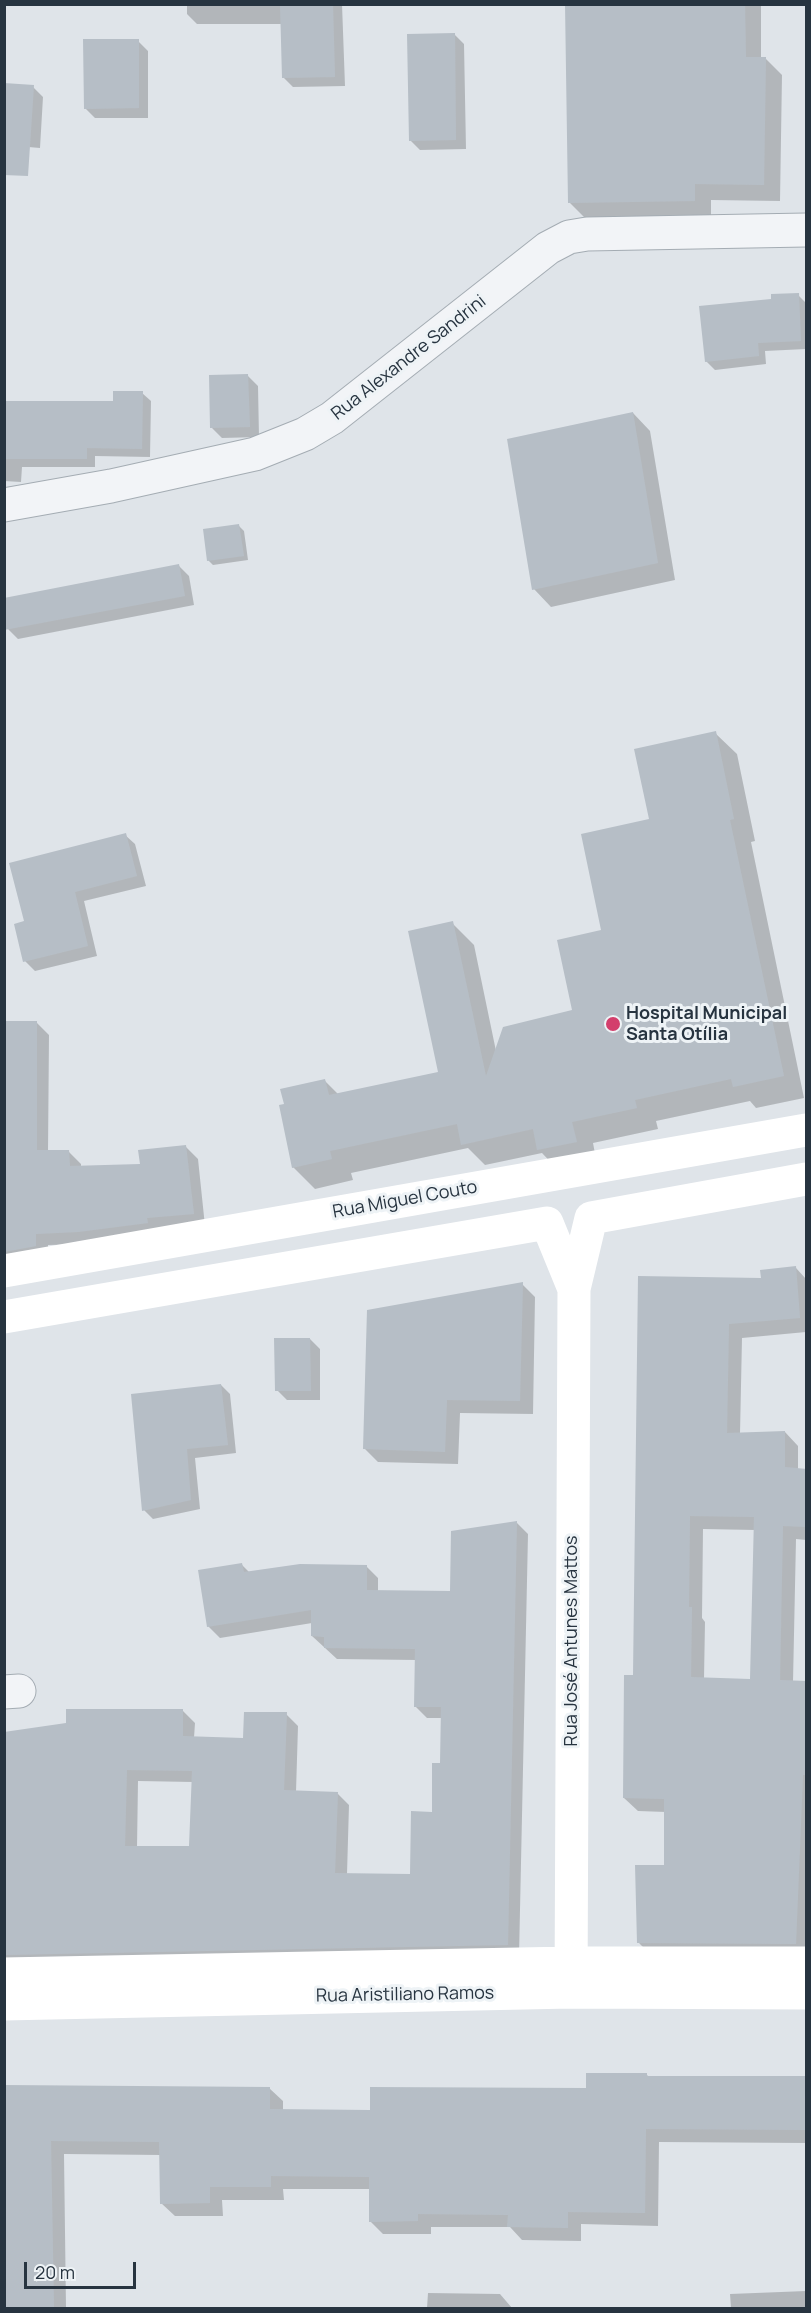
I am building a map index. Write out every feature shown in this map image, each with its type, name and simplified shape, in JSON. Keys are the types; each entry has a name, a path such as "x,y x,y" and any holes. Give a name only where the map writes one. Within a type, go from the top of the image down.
{"street":[{"name":"Rua Alexandre Sandrini","path":"4,505 99,488 255,454 305,434 332,418 548,248 569,237 587,234 807,230"},
{"name":"Rua Miguel Couto","path":"4,1271 807,1130"},
{"path":"591,1218 596,1199 588,1181 580,1175 561,1172 545,1181 538,1198 541,1215 555,1228 565,1230 583,1225 591,1218 807,1179"},
{"name":"Rua José Antunes Mattos","path":"571,1977 574,1289 591,1218"},
{"path":"295,1220 301,1265"},
{"path":"4,1317 547,1222"},
{"name":"Rua José Antunes Mattos","path":"547,1222 574,1289"},
{"name":"Rua Aristiliano Ramos","path":"4,2004 571,1977 807,1963"},
{"name":"Rua Aristiliano Ramos","path":"4,1974 571,1977 807,1993"}],"building":[{"path":"280,4 333,4 335,77 282,78"},
{"path":"565,4 745,4 746,57 766,57 764,185 695,184 695,201 568,203"},
{"path":"455,33 456,140 409,141 407,34"},
{"path":"83,39 139,39 139,108 84,109"},
{"path":"4,83 34,85 28,176 4,175"},
{"path":"799,293 801,341 758,343 759,356 705,362 699,306 771,299 771,294"},
{"path":"248,374 250,427 210,428 209,375"},
{"path":"113,391 143,391 142,449 87,448 87,459 4,459 4,401 113,401"},
{"path":"633,412 658,563 532,590 507,439"},
{"path":"239,524 244,556 207,561 203,529"},
{"path":"179,564 185,596 4,630 4,598"},
{"path":"716,731 734,819 730,820 784,1076 733,1087 731,1079 635,1100 637,1108 572,1122 577,1142 537,1150 533,1129 461,1145 457,1124 330,1151 332,1159 292,1168 279,1105 284,1104 280,1089 325,1079 329,1095 438,1072 408,931 453,921 486,1076 503,1027 572,1010 557,940 601,930 581,834 649,819 634,749"},
{"path":"126,833 137,876 75,892 88,946 23,962 14,924 24,921 9,863"},
{"path":"4,1021 37,1021 37,1150 69,1150 70,1166 140,1164 138,1150 186,1145 194,1214 147,1218 148,1223 78,1232 36,1234 36,1246 4,1252"},
{"path":"796,1266 800,1318 729,1324 727,1433 785,1431 785,1467 807,1469 807,1527 783,1526 780,1680 807,1681 807,1775 803,1775 796,1944 637,1943 635,1865 664,1865 664,1799 623,1798 624,1675 633,1675 638,1276 761,1278 760,1270","holes":["690,1516 754,1517 750,1679 691,1677"]},
{"path":"523,1282 520,1401 447,1400 445,1452 363,1449 367,1310"},
{"path":"274,1338 310,1338 311,1391 275,1391"},
{"path":"221,1384 228,1445 187,1449 191,1500 142,1511 131,1394"},
{"path":"517,1521 508,1945 4,1955 4,1732 66,1723 66,1709 183,1709 183,1736 243,1738 244,1712 287,1712 284,1790 338,1792 335,1873 410,1874 411,1811 432,1812 432,1763 440,1763 441,1707 414,1707 415,1649 324,1648 324,1637 311,1636 311,1610 207,1627 198,1570 242,1563 244,1572 300,1564 367,1565 367,1590 450,1591 451,1531","holes":["127,1770 192,1771 189,1846 125,1846"]},
{"path":"586,2073 647,2073 647,2076 807,2076 807,2130 646,2129 645,2213 568,2212 568,2228 507,2227 508,2215 418,2214 418,2221 369,2222 369,2177 271,2176 271,2187 210,2187 210,2203 160,2204 159,2142 51,2141 54,2308 4,2308 4,2085 270,2087 270,2109 370,2110 370,2087 586,2088"}],"place":[{"name":"Hospital Municipal Santa Otília","path":"613,1024"}]}
